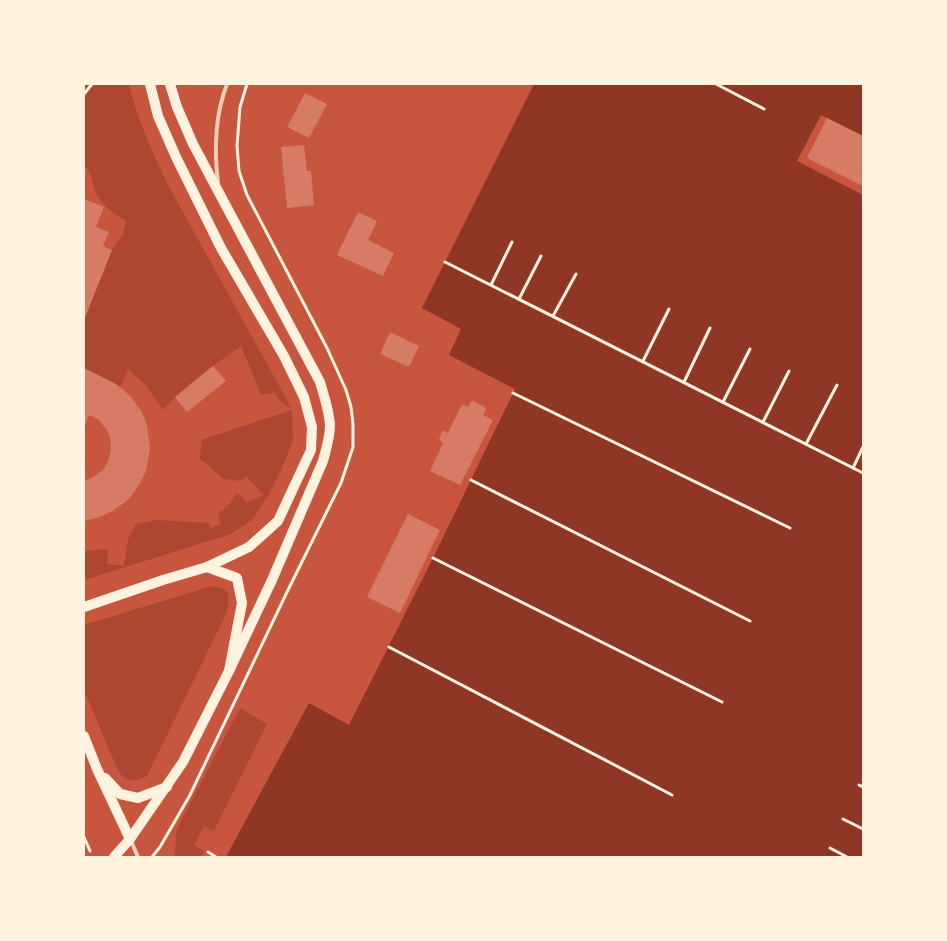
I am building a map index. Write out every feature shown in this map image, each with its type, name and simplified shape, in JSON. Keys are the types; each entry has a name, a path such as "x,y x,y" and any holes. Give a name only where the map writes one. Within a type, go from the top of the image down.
{"main road":[{"path":"84,607 207,567 249,547 278,521 311,450 312,427 304,398 287,362 221,248 176,157 158,116 150,84"},
{"path":"114,857 130,839 183,762 230,671 272,580 323,461 330,425 320,382 193,144 177,107 170,84"},
{"path":"207,567 237,578 242,603 230,671"},
{"path":"84,736 97,770 130,839"},
{"path":"97,770 120,794 138,798 166,787"}],"lane":[{"path":"219,193 215,163 215,142 222,98 227,84"},
{"path":"130,839 138,857"}],"path":[{"path":"84,94 92,84"},
{"path":"152,857 160,847 190,795 341,483 353,447 353,424 346,390 327,348 247,195 239,171 237,146 240,107 247,84"},
{"path":"716,84 764,109"},
{"path":"491,285 512,242"},
{"path":"520,299 541,256"},
{"path":"445,262 863,473"},
{"path":"554,316 576,274"},
{"path":"643,361 669,309"},
{"path":"684,382 710,328"},
{"path":"723,402 750,349"},
{"path":"763,422 789,371"},
{"path":"806,444 837,385"},
{"path":"513,393 790,528"},
{"path":"852,468 863,448"},
{"path":"471,480 750,621"},
{"path":"433,558 722,702"},
{"path":"389,647 672,795"},
{"path":"843,819 863,830"},
{"path":"84,837 90,851"},
{"path":"830,848 847,857"},
{"path":"208,852 216,857"}],"shaded area":[{"path":"84,84 129,84 141,124 169,187 292,409 278,399 275,393 261,395 241,346 190,384 163,410 145,384 128,369 120,387 84,368 84,320 112,250 123,234 126,221 112,212 100,200 91,174 84,165"},
{"path":"534,84 863,84 863,136 821,115 797,161 863,195 863,857 226,857 309,703 349,725 515,389 449,355 461,329 422,308"},
{"path":"292,410 293,440 268,496 252,520 231,534 84,580 84,551 108,549 107,564 124,566 128,539 136,524 157,520 209,523 210,528 221,524 218,513 227,507 237,493 247,502 264,495 246,476 241,481 224,479 200,459 201,440"},
{"path":"212,586 223,589 228,593 227,612 147,776 142,779 128,780 121,775 116,766 84,690 84,625"},
{"path":"240,708 267,724 214,831 204,826 194,845 204,851 201,857 175,857 176,831"}],"building":[{"path":"305,93 327,104 309,138 287,127"},
{"path":"827,118 863,136 863,186 807,158"},
{"path":"304,145 307,171 311,171 314,205 287,208 281,147"},
{"path":"84,199 104,207 96,227 109,232 103,246 112,250 84,320"},
{"path":"358,212 377,221 368,240 394,253 383,276 337,255"},
{"path":"390,332 419,346 409,367 380,354"},
{"path":"213,366 226,381 187,412 175,397"},
{"path":"84,368 114,383 132,398 141,411 147,425 150,448 146,471 130,498 111,512 84,521 84,481 92,478 104,469 109,459 111,448 107,430 98,419 89,415 84,427"},
{"path":"473,401 485,407 483,415 493,420 460,485 430,471 443,443 439,440 442,431 448,433 462,404 468,407"},
{"path":"408,514 440,530 400,613 367,597"}]}
